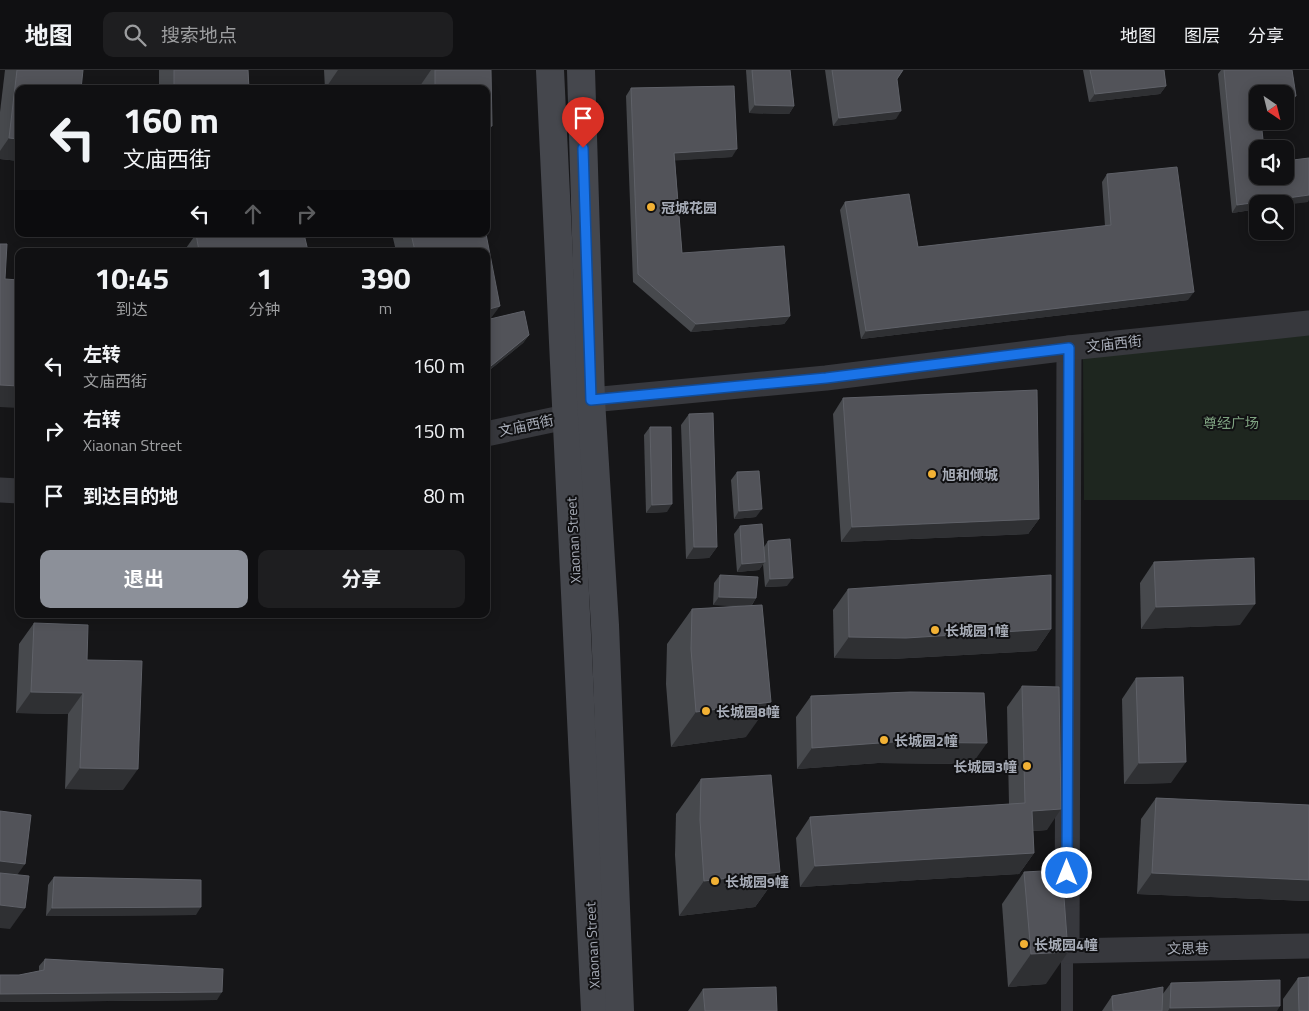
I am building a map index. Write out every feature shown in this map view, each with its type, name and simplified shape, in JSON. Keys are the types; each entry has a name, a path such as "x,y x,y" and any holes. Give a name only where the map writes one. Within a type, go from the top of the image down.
{"main road":[{"name":"Xiaonan Street","path":"550,70 595,1011"},
{"name":"Xiaonan Street","path":"581,70 591,400 605,625 620,1011"}],"street":[{"name":"文庙西街","path":"591,400 826,378 1069,348 1309,323"},
{"path":"1067,951 1069,348"},
{"name":"文庙西街","path":"490,433 566,417"},
{"path":"0,490 15,491"},
{"name":"文思巷","path":"1067,951 1309,946"}],"lane":[{"path":"1067,951 1067,1011"}],"green space":[{"name":"尊经广场","path":"1309,335 1309,500 1084,500 1083,358"}],"building":[{"path":"17,70 83,70 81,85 15,85"},
{"path":"174,70 248,70 249,85 174,85"},
{"path":"435,70 491,70 492,126 490,126 490,85 435,85"},
{"path":"752,70 790,70 794,106 755,105"},
{"path":"832,70 903,70 897,79 901,111 839,118"},
{"path":"1090,70 1164,70 1166,86 1095,94"},
{"path":"1224,70 1292,70 1296,96 1294,96 1294,85 1249,85 1249,130 1262,130 1263,140 1249,140 1249,185 1294,185 1294,160 1309,158 1309,195 1294,197 1294,195 1249,195 1249,203 1237,205"},
{"name":"冠城花园","path":"734,86 737,149 674,153 682,253 784,246 790,316 696,324 638,274 631,88"},
{"path":"15,87 15,139 9,138"},
{"path":"1177,167 1194,292 866,331 845,202 909,194 918,247 1111,225 1107,174"},
{"path":"197,237 305,237 307,248 198,248"},
{"path":"412,237 487,237 489,248 414,248"},
{"path":"0,244 7,244 5,279 15,280 15,386 0,385"},
{"path":"490,255 500,306 490,309"},
{"path":"524,311 529,335 490,367 490,319"},
{"name":"旭和倾城","path":"1037,390 1039,519 852,527 843,398"},
{"path":"713,413 717,547 694,547 689,414"},
{"path":"650,427 671,427 672,504 652,505"},
{"path":"759,471 762,509 739,511 737,472"},
{"path":"762,524 765,562 742,564 740,526"},
{"path":"790,539 793,578 770,579 768,541"},
{"path":"1254,558 1255,604 1156,607 1154,562"},
{"path":"720,575 758,577 756,598 719,597"},
{"path":"1051,575 1051,629 906,638 849,637 848,589"},
{"path":"762,605 771,702 696,712 691,649 692,609"},
{"path":"34,623 88,625 87,660 142,661 138,769 80,768 83,693 31,692"},
{"path":"1183,677 1186,762 1139,763 1136,678"},
{"path":"1022,686 1059,687 1061,809 1032,811 1034,853 815,866 810,817 1025,803"},
{"path":"910,692 984,693 987,743 893,742 812,748 811,696"},
{"path":"771,775 780,872 704,881 700,820 701,779"},
{"path":"1156,798 1309,805 1309,880 1152,873"},
{"path":"0,811 31,815 25,864 0,861"},
{"path":"1062,870 1068,952 1031,954 1024,872"},
{"path":"0,873 29,876 25,908 0,905"},
{"path":"54,877 201,880 201,907 52,908"},
{"path":"45,959 223,969 222,992 0,994 0,975 19,975 44,970"},
{"path":"1309,977 1309,1011 1299,1011 1298,978"},
{"path":"1280,980 1280,1006 1170,1008 1171,983"},
{"path":"776,987 777,1011 705,1011 703,989"},
{"path":"1163,987 1162,1011 1113,1011 1112,996"}],"place":[{"name":"冠城花园","path":"651,207"},
{"name":"旭和倾城","path":"932,474"},
{"name":"长城园1幢","path":"935,630"},
{"name":"长城园8幢","path":"706,711"},
{"name":"长城园2幢","path":"884,740"},
{"name":"长城园3幢","path":"1027,766"},
{"name":"长城园9幢","path":"715,881"},
{"name":"长城园4幢","path":"1024,944"}],"route":[{"path":"583,148 591,400 826,378 1069,348 1067,873"}]}
